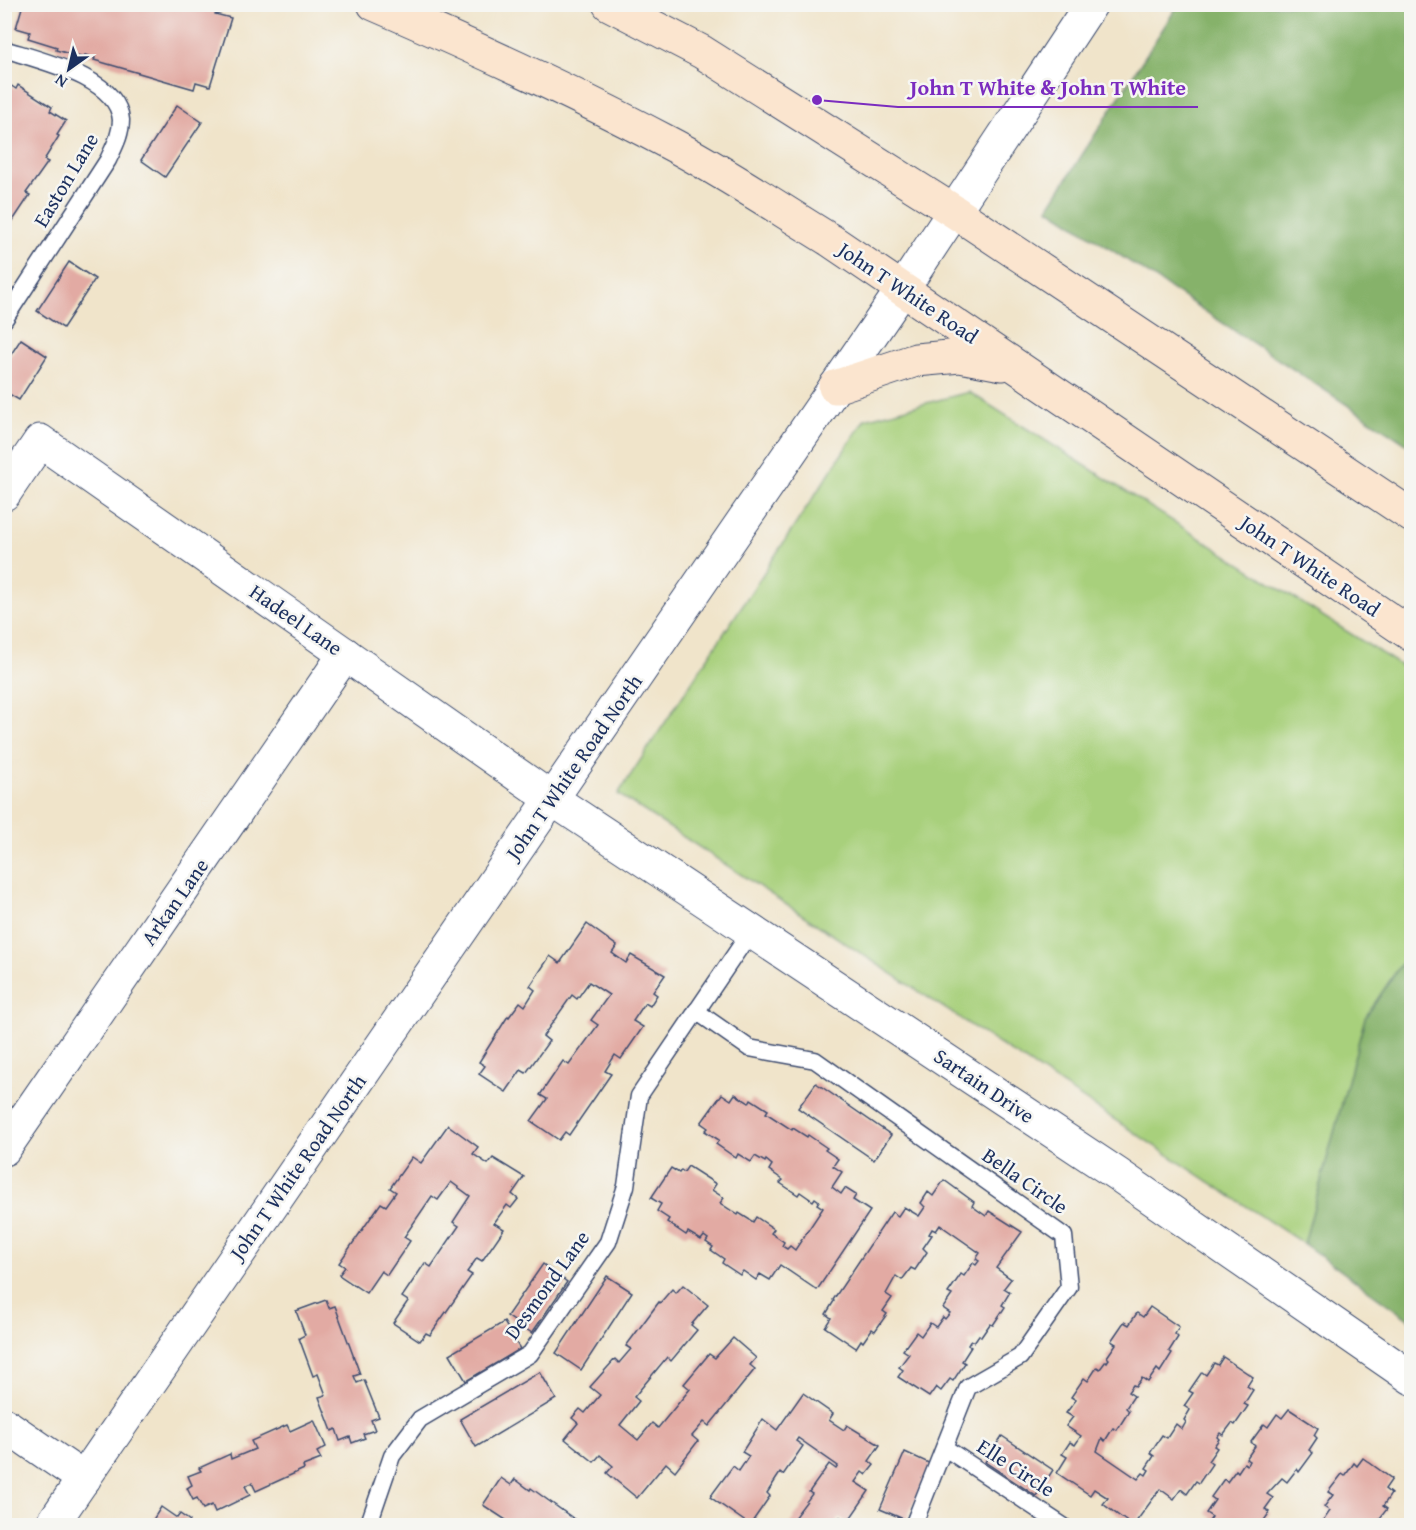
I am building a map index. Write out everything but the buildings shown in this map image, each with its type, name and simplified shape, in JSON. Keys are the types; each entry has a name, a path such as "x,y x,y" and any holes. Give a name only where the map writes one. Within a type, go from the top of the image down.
{"main road":[{"name":"John T White Road","path":"374,4 575,94 669,143 760,196 1412,635"},
{"path":"609,4 702,52 955,212 1412,516"},
{"path":"835,387 916,360 960,356 1017,367"}],"street":[{"name":"John T White Road North","path":"51,1526 902,290 1091,4"},
{"name":"Hadeel Lane","path":"4,494 40,441 552,799"},
{"name":"Arkan Lane","path":"4,1149 345,654"},
{"name":"Sartain Drive","path":"552,799 1117,1174 1412,1378"},
{"path":"4,1424 84,1479"}],"lane":[{"name":"Easton Lane","path":"4,49 58,66 95,83 114,100 121,119 118,140 108,160 4,320"},
{"name":"Desmond Lane","path":"368,1526 392,1456 420,1419 530,1354 608,1242 626,1186 639,1096 751,931"},
{"name":"Bella Circle","path":"696,1011 749,1048 815,1060 1064,1236 1069,1287 1020,1357 968,1387 913,1526"},
{"name":"Elle Circle","path":"945,1448 1063,1526"}],"green space":[{"path":"1178,5 1411,5 1411,447 1048,208"},
{"path":"969,392 1411,672 1411,949 1365,1018 1304,1244 618,794 865,419"},
{"path":"1411,949 1411,1321 1304,1244 1365,1018"}],"place":[{"name":"John T White & John T White","path":"817,100"}]}
